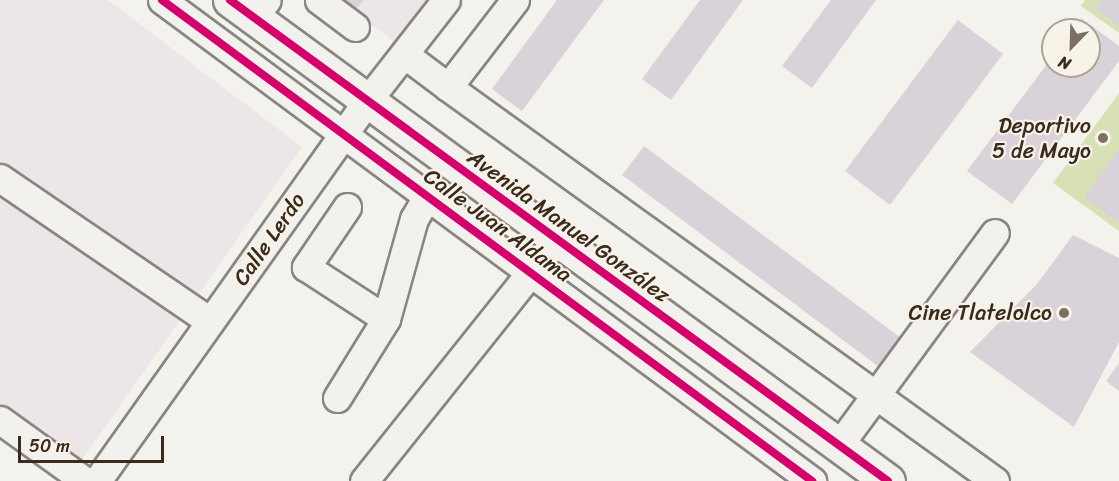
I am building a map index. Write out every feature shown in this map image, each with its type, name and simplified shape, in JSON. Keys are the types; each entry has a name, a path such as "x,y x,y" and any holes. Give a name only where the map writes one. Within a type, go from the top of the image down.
{"main road":[{"name":"Avenida Manuel González","path":"250,6 367,100 888,481"},
{"path":"839,445 842,481"}],"street":[{"name":"Calle Juan Aldama","path":"162,0 812,481"},
{"path":"319,0 356,27"},
{"name":"Calle Lerdo","path":"96,481 367,100 446,0"},
{"path":"448,87 515,0"},
{"path":"404,54 995,481"},
{"path":"0,178 210,321"},
{"path":"337,398 386,319 414,219 428,195"},
{"path":"347,207 306,267 386,319"},
{"path":"839,445 994,233"},
{"path":"364,481 557,239"},
{"path":"0,420 84,481"}],"shaded area":[{"path":"0,0 108,0 302,147 81,461 0,402"},
{"path":"338,0 427,0 396,43"}],"green space":[{"path":"1085,0 1119,0 1119,33 1101,18 1081,6"},
{"name":"Deportivo 5 de Mayo","path":"1119,93 1119,231 1053,183"}],"building":[{"path":"345,0 364,0 357,9"},
{"path":"557,0 604,0 522,111 492,89"},
{"path":"700,0 743,0 671,100 642,79"},
{"path":"831,0 876,0 812,88 782,66"},
{"path":"1102,0 1119,0 1119,26 1095,9"},
{"path":"958,20 1003,54 890,205 845,171"},
{"path":"1101,33 1119,46 1119,61 1012,204 967,171 1041,72 1041,78 1101,78"},
{"path":"644,146 901,338 879,367 622,175"},
{"path":"1119,149 1119,223 1084,198"},
{"name":"Cine Tlatelolco","path":"1073,235 1119,258 1119,342 1074,427 970,352 1037,284"},
{"path":"1119,363 1119,391 1106,381"}],"cycle path":[{"path":"162,0 812,481"},
{"path":"230,0 888,481"}],"place":[{"name":"Deportivo 5 de Mayo","path":"1103,138"},
{"name":"Cine Tlatelolco","path":"1064,313"}]}
